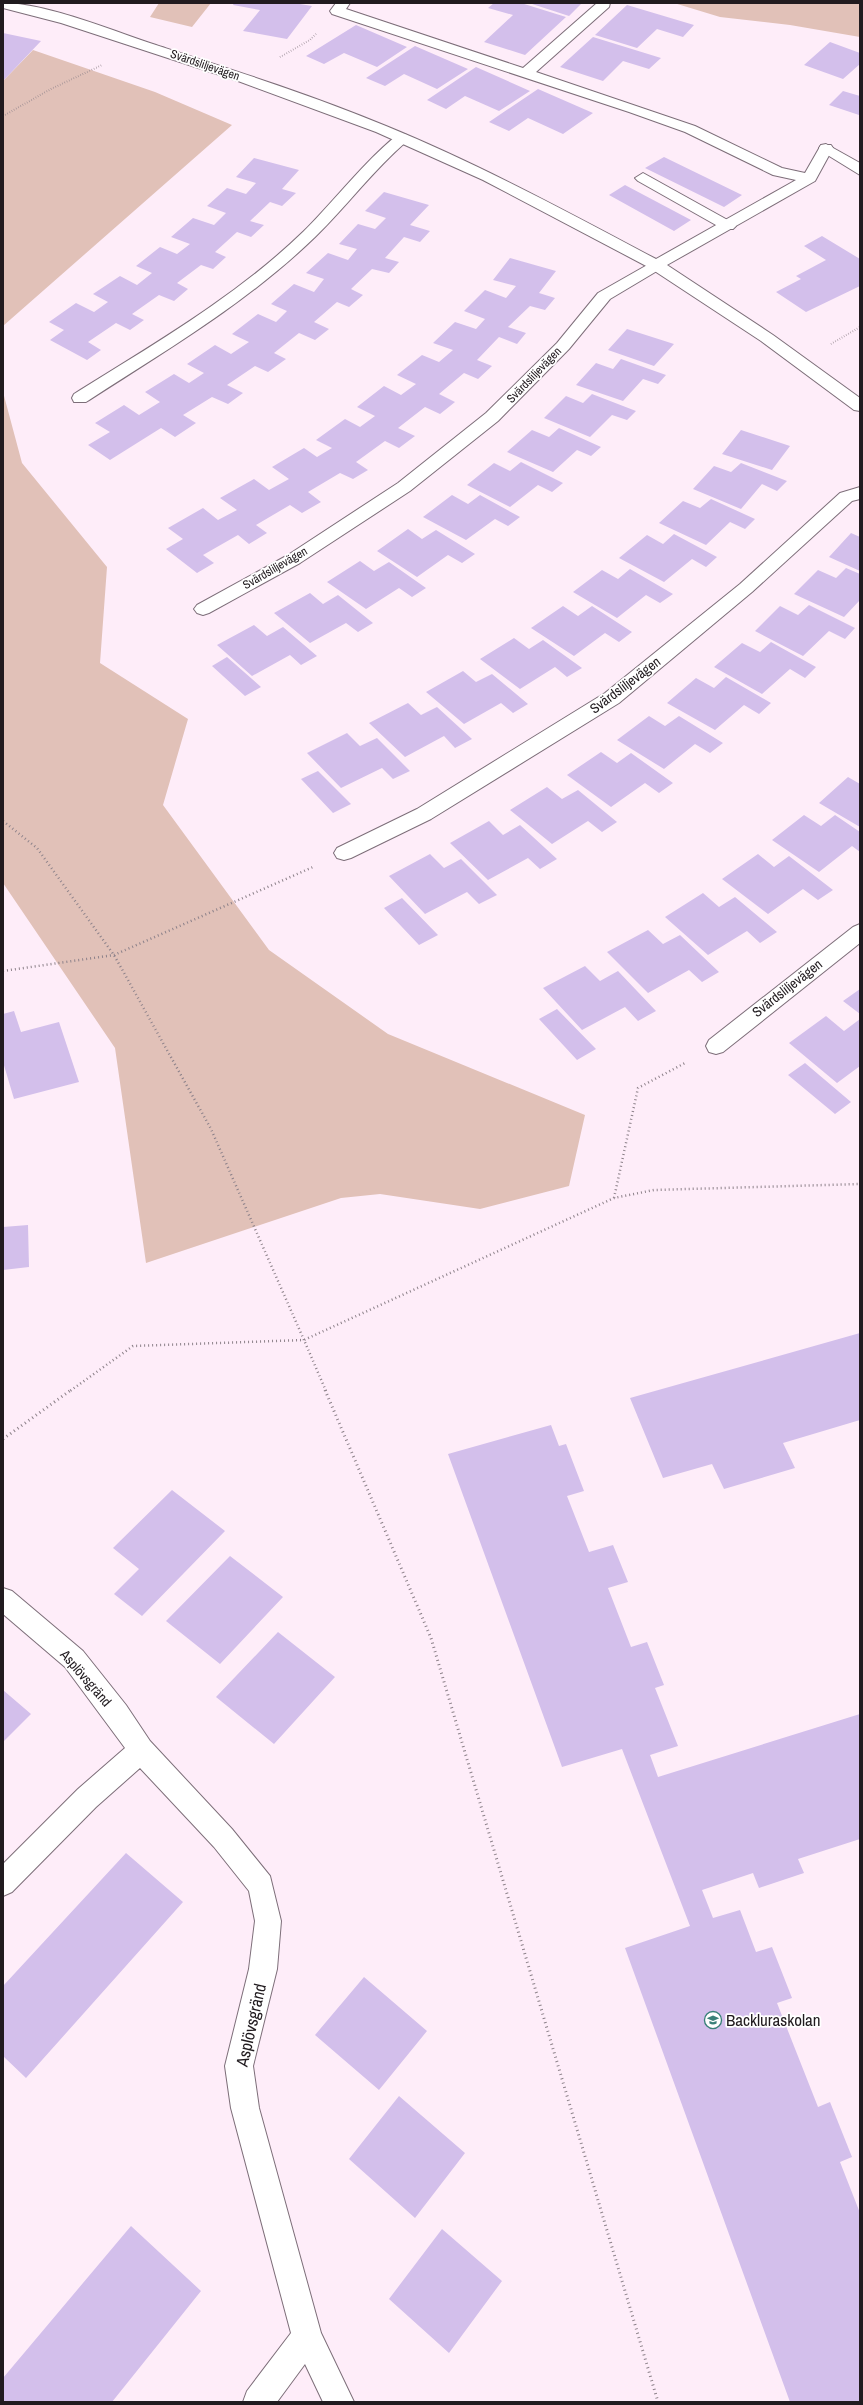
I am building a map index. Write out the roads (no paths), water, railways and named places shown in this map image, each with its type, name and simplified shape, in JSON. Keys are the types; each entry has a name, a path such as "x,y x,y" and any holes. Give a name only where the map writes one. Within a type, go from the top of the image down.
{"street":[{"name":"Svärdsliljevägen","path":"3,4 66,20 243,78 402,138 488,177 656,265 767,338 860,406"},
{"path":"526,73 604,4"},
{"path":"340,7 690,129 778,172 810,178 826,148 860,170"},
{"path":"80,398 219,310 309,234 376,160 402,138"},
{"path":"643,178 728,226"},
{"name":"Svärdsliljevägen","path":"203,609 294,559 404,487 492,417 563,346 604,296 810,178"},
{"name":"Svärdsliljevägen","path":"344,854 424,814 612,698 746,588 846,497 860,493"},
{"name":"Svärdsliljevägen","path":"716,1046 860,932"},
{"name":"Asplövsgränd","path":"3,1599 74,1659 117,1714 141,1750 223,1838 261,1885 268,1921 263,1969 239,2066 245,2108 307,2337 340,2402"},
{"path":"3,1883 87,1798 141,1750"},
{"path":"258,2402 307,2337"}],"place":[{"name":"Backluraskolan","path":"713,2020"}]}
